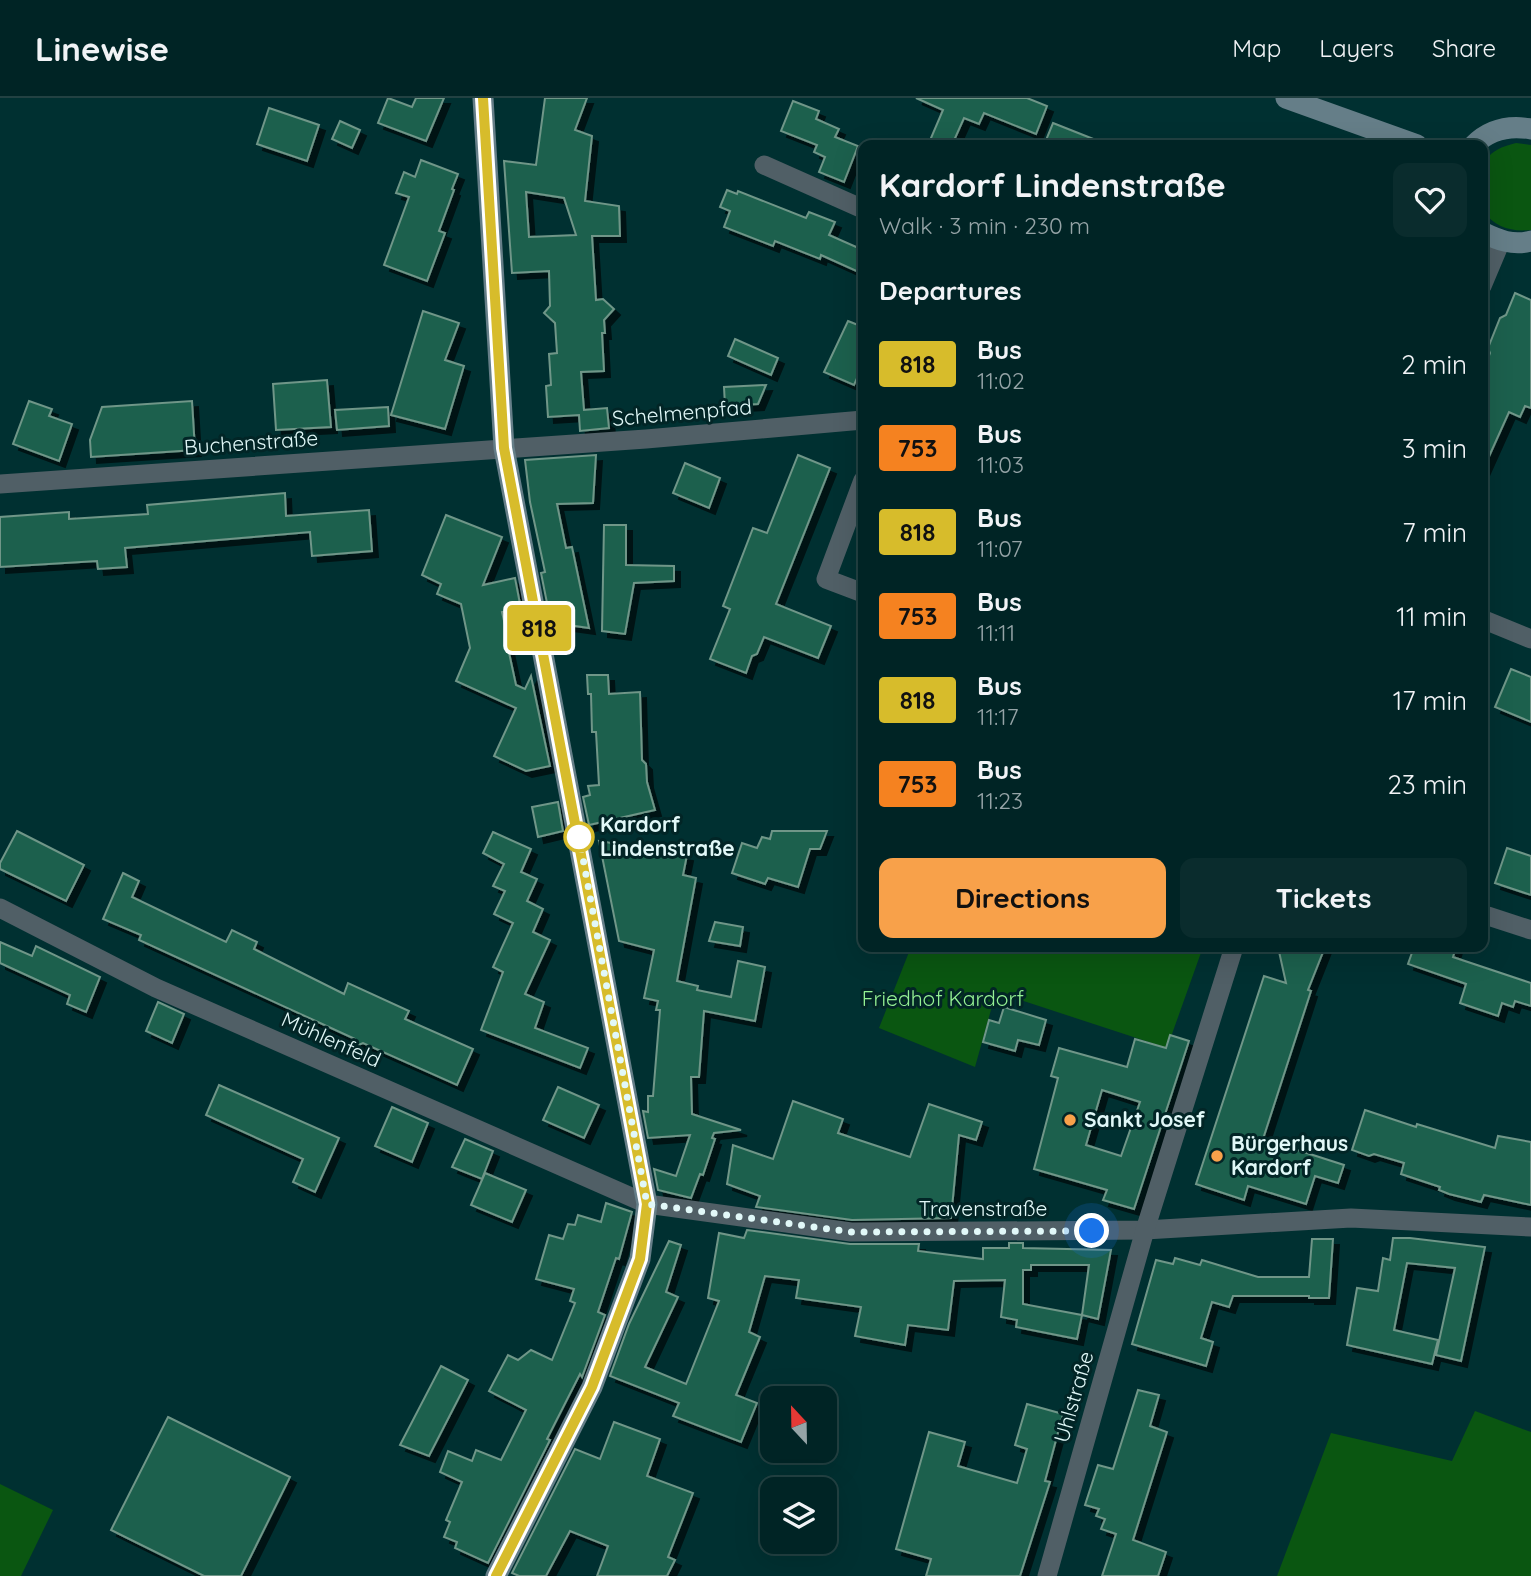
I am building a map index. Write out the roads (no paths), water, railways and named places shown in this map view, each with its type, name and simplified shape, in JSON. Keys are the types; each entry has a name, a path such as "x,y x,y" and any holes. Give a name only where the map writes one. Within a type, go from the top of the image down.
{"street":[{"path":"484,98 504,448 647,1204 640,1259 592,1387 496,1576"},
{"path":"1286,98 1403,140"},
{"path":"1482,140 1498,129 1517,126 1531,129"},
{"path":"764,165 858,207"},
{"path":"1488,257 1492,237 1522,243 1531,241"},
{"name":"Schelmenpfad","path":"504,448 858,420"},
{"name":"Buchenstraße","path":"0,484 504,448"},
{"path":"858,494 827,579 858,591"},
{"path":"1488,621 1531,639"},
{"name":"Mühlenfeld","path":"0,908 156,988 647,1204"},
{"path":"1488,916 1531,930"},
{"name":"Uhlstraße","path":"1047,1576 1145,1230 1232,952"},
{"name":"Travenstraße","path":"647,1204 851,1232 1145,1230 1351,1218 1531,1227"}],"place":[{"name":"Kardorf Lindenstraße","path":"579,837"},
{"name":"Sankt Josef","path":"1070,1120"},
{"name":"Bürgerhaus Kardorf","path":"1217,1156"}],"park label":[{"name":"Friedhof Kardorf","path":"943,999"}]}
